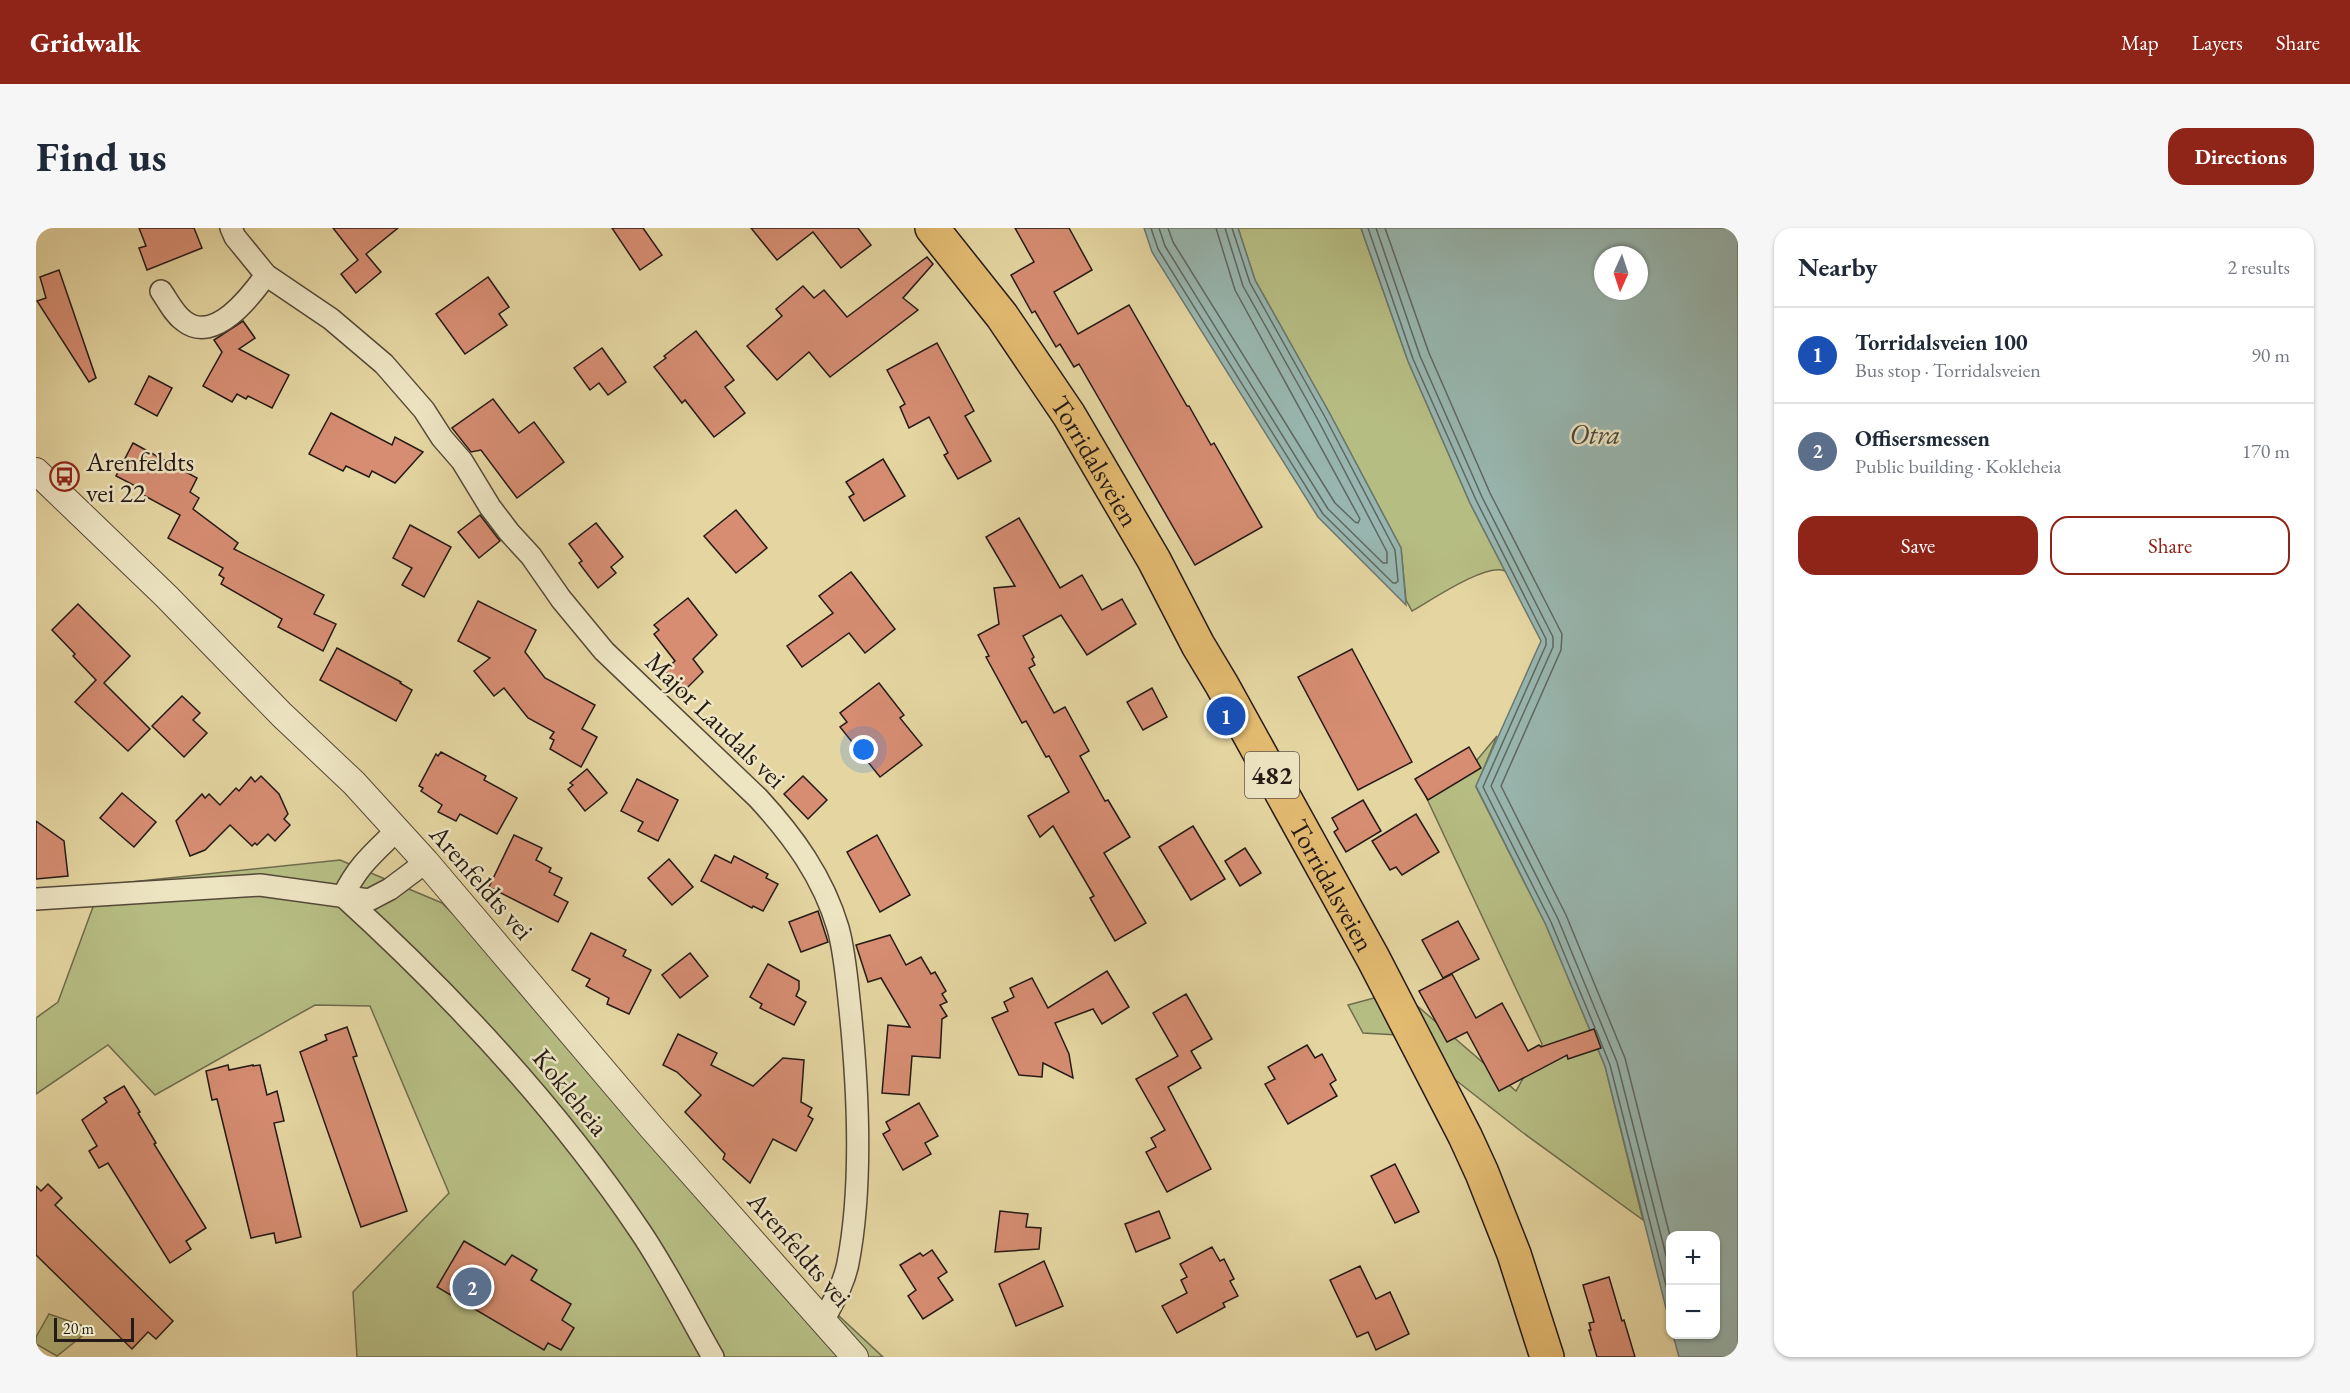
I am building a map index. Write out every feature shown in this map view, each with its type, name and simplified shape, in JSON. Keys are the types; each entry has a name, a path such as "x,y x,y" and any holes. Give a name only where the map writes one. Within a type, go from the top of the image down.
{"main road":[{"name":"Torridalsveien","path":"932,228 1002,316 1069,415 1154,560 1198,645 1373,958 1482,1173 1514,1254 1547,1357"}],"street":[{"name":"Major Laudals vei","path":"231,228 235,237 266,275 331,318 384,364 462,461 508,532 531,556 561,598 604,651 782,823 819,880 838,928 847,977 855,1058 856,1147 854,1211 848,1263 839,1291 823,1321"},
{"path":"161,291 184,322 196,327 212,326 233,314 253,294 266,275"},
{"name":"Arenfeldts vei","path":"36,471 166,597 282,716 354,783 426,862 652,1128 855,1357"},
{"path":"343,896 354,873 363,862 397,830"},
{"path":"36,899 260,885 369,900 390,889 426,862"},
{"name":"Kokleheia","path":"343,896 448,995 532,1088 597,1169 642,1233 713,1357"}],"green space":[{"path":"1238,228 1361,228 1408,361 1470,503 1505,571 1485,572 1472,577 1412,611 1406,600 1401,548 1255,280"},
{"path":"1497,736 1476,787 1546,925 1605,1066 1643,1220 1522,1132 1398,1035 1363,1033 1348,1005 1400,991 1516,1091 1542,1044 1420,784 1472,766"},
{"path":"340,860 442,903 550,1012 764,1246 883,1357 357,1357 353,1292 449,1193 370,1006 315,1005 155,1095 108,1045 36,1094 36,1018 58,1002 97,896 36,892"},
{"path":"49,1314 81,1325 83,1329 82,1336 57,1356 36,1344 36,1337"}],"water":[{"path":"1144,228 1238,228 1255,280 1401,548 1406,605 1318,517 1152,252"},
{"name":"Otra","path":"1361,228 1738,228 1738,1357 1679,1357 1674,1339 1720,1339 1720,1231 1666,1231 1666,1308 1605,1066 1546,925 1476,786 1541,641 1470,503 1408,361"}],"building":[{"path":"139,228 194,228 202,248 147,270 139,248 146,246"},
{"path":"333,228 398,228 366,254 381,272 356,293 341,274 358,260"},
{"path":"612,228 643,228 662,255 640,270"},
{"path":"751,228 858,228 871,245 841,268 813,232 777,260"},
{"path":"1015,228 1069,228 1092,270 1054,292 1078,334 1129,305 1187,406 1211,445 1214,443 1262,527 1195,565 1079,364 1074,367 1060,344 1056,347 1035,311 1032,313 1011,275 1034,262"},
{"path":"927,257 933,264 903,298 918,310 830,377 809,352 777,380 747,346 782,316 776,309 803,286 814,298 824,290 847,317"},
{"path":"59,270 96,378 89,382 37,301 46,298 40,277"},
{"path":"488,277 509,307 499,314 507,325 465,354 436,314"},
{"path":"243,321 255,338 239,349 289,375 272,408 248,396 246,399 237,394 232,402 203,386 222,352 214,340"},
{"path":"696,331 734,380 725,387 745,413 714,437 685,400 682,403 654,367 666,358 664,356"},
{"path":"937,343 974,411 965,416 991,461 958,479 944,455 948,453 929,417 909,428 900,407 905,404 887,370"},
{"path":"602,348 626,382 608,395 599,383 590,390 574,368"},
{"path":"149,376 172,388 157,416 135,404"},
{"path":"493,399 519,433 534,422 564,462 517,498 481,450 471,452 452,428"},
{"path":"331,413 392,445 395,437 423,452 395,483 372,471 369,477 346,466 343,471 309,454"},
{"path":"133,443 197,478 190,492 199,498 193,509 238,543 234,549 324,595 314,614 336,624 323,651 278,627 282,619 221,584 224,578 219,575 223,568 168,538 180,515 143,495 145,491 116,476"},
{"path":"883,459 905,496 864,521 849,497 854,494 846,482"},
{"path":"736,510 767,548 736,573 704,536"},
{"path":"480,515 500,541 479,558 458,532"},
{"path":"1019,518 1060,588 1082,575 1102,610 1122,599 1136,624 1087,655 1061,615 1023,636 1034,657 1032,659 1035,665 1029,668 1054,713 1065,707 1089,751 1080,756 1105,801 1108,800 1130,837 1104,853 1146,923 1115,941 1090,898 1094,896 1053,826 1040,837 1028,816 1069,792 1026,721 1022,723 986,657 989,656 978,635 999,624 994,588 1015,586 986,537"},
{"path":"596,523 623,557 611,567 616,573 598,588 579,563 582,561 569,544"},
{"path":"410,525 451,547 424,597 402,585 412,568 393,558"},
{"path":"851,572 895,629 865,653 849,633 802,667 787,646 833,613 819,596"},
{"path":"688,598 717,635 693,659 703,672 683,692 665,670 675,661 654,634 659,630 654,625"},
{"path":"478,601 536,630 525,652 545,678 595,705 582,729 597,737 581,767 550,749 554,740 550,738 554,732 528,718 504,688 494,696 474,671 490,658 458,641"},
{"path":"78,604 130,656 104,683 150,729 128,751 75,702 96,680 52,630"},
{"path":"337,648 412,690 396,721 320,680"},
{"path":"1352,649 1412,762 1358,790 1298,677"},
{"path":"879,683 904,715 900,718 922,745 880,777 840,727 847,722 840,713"},
{"path":"1152,688 1167,717 1143,730 1127,702"},
{"path":"182,696 200,713 193,720 207,733 184,757 152,726"},
{"path":"1469,747 1481,768 1428,800 1415,779"},
{"path":"441,752 486,776 484,780 517,798 497,834 460,814 456,821 438,812 442,805 421,791 423,788 419,786 436,754 438,756"},
{"path":"587,769 607,793 585,811 568,789 573,785 570,783"},
{"path":"261,776 279,794 288,814 284,819 290,825 275,841 268,834 257,845 255,843 252,846 230,825 205,850 190,856 176,821 202,794 205,798 209,794 220,805 236,788 239,791 251,777 255,782"},
{"path":"803,776 827,800 808,819 784,794"},
{"path":"637,779 678,800 658,841 638,831 643,822 621,811"},
{"path":"122,793 156,822 134,847 100,818"},
{"path":"1363,800 1381,831 1346,852 1334,832 1338,829 1332,818"},
{"path":"1416,814 1439,852 1402,875 1396,867 1390,870 1372,841"},
{"path":"36,821 64,841 68,876 36,879"},
{"path":"1193,826 1225,879 1191,900 1159,847"},
{"path":"514,835 542,848 536,860 551,868 549,872 562,878 554,895 568,902 558,922 489,887"},
{"path":"877,835 910,895 880,912 847,852"},
{"path":"1245,848 1261,873 1240,886 1225,861"},
{"path":"715,855 731,863 734,856 768,874 766,878 778,884 763,911 753,906 752,908 701,881"},
{"path":"669,859 693,887 672,905 648,878"},
{"path":"818,911 828,942 801,952 789,922"},
{"path":"1458,921 1479,959 1443,978 1422,940"},
{"path":"591,933 626,950 623,956 651,970 629,1014 607,1004 609,998 586,986 590,979 572,970"},
{"path":"890,935 906,965 921,957 931,974 935,972 946,991 942,994 947,1002 940,1005 947,1016 942,1019 940,1058 912,1056 909,1095 882,1093 888,1025 910,1027 881,978 868,982 856,945"},
{"path":"690,953 708,976 680,998 662,975"},
{"path":"768,964 799,981 796,996 806,1002 794,1025 760,1008 762,1004 750,997"},
{"path":"1107,971 1129,1007 1102,1024 1093,1009 1055,1023 1069,1054 1073,1078 1043,1063 1042,1077 1019,1075 992,1018 1008,1011 1004,1002 1014,997 1010,988 1032,978 1048,1008"},
{"path":"1452,974 1476,1018 1502,1003 1528,1051 1539,1045 1541,1047 1594,1029 1601,1048 1568,1059 1567,1055 1499,1091 1467,1032 1447,1042 1419,991"},
{"path":"1186,994 1212,1039 1191,1051 1201,1068 1168,1087 1211,1169 1167,1192 1146,1152 1156,1147 1151,1138 1165,1130 1136,1079 1178,1056 1153,1013"},
{"path":"347,1027 357,1056 353,1057 407,1211 361,1227 300,1052 327,1040 325,1035"},
{"path":"678,1034 717,1053 711,1065 753,1086 783,1058 804,1060 801,1102 812,1108 808,1116 813,1119 796,1151 773,1139 750,1183 723,1159 725,1154 685,1112 701,1095 677,1072 663,1065"},
{"path":"1307,1045 1315,1058 1322,1054 1336,1080 1330,1084 1337,1096 1288,1124 1265,1084 1275,1079 1268,1067"},
{"path":"228,1065 229,1070 260,1065 267,1095 277,1091 284,1121 274,1123 301,1237 276,1243 274,1233 251,1238 217,1099 212,1100 206,1071"},
{"path":"124,1086 140,1112 138,1113 156,1143 154,1144 206,1228 186,1241 191,1249 170,1263 108,1163 99,1168 89,1151 97,1146 82,1120 107,1102 104,1098"},
{"path":"919,1103 938,1136 925,1143 931,1154 903,1170 883,1134 890,1130 886,1122"},
{"path":"1395,1164 1419,1212 1395,1223 1371,1176"},
{"path":"48,1184 62,1198 55,1205 173,1321 156,1339 148,1332 132,1349 36,1255 36,1186 41,1191"},
{"path":"1000,1211 1028,1214 1026,1227 1041,1228 1039,1249 995,1252"},
{"path":"1159,1211 1170,1238 1136,1252 1125,1224"},
{"path":"464,1241 505,1265 512,1255 537,1270 531,1280 571,1304 562,1320 574,1328 561,1350 548,1343 544,1350 437,1287"},
{"path":"1212,1247 1220,1261 1224,1259 1234,1279 1230,1281 1238,1296 1223,1303 1225,1307 1177,1333 1162,1306 1187,1293 1181,1280 1187,1277 1180,1264"},
{"path":"932,1250 947,1272 938,1278 953,1300 923,1319 908,1296 916,1290 900,1265 920,1253 923,1256"},
{"path":"1044,1261 1063,1306 1016,1326 999,1284"},
{"path":"1360,1266 1376,1299 1390,1292 1409,1334 1376,1350 1368,1332 1357,1337 1330,1280"},
{"path":"1609,1277 1635,1357 1597,1357 1589,1330 1591,1330 1589,1323 1594,1322 1583,1285"}],"place":[{"name":"Arenfeldts vei 22","path":"65,477"},
{"name":"Torridalsveien 100","path":"1226,716"},
{"name":"Offisersmessen","path":"472,1287"}]}
